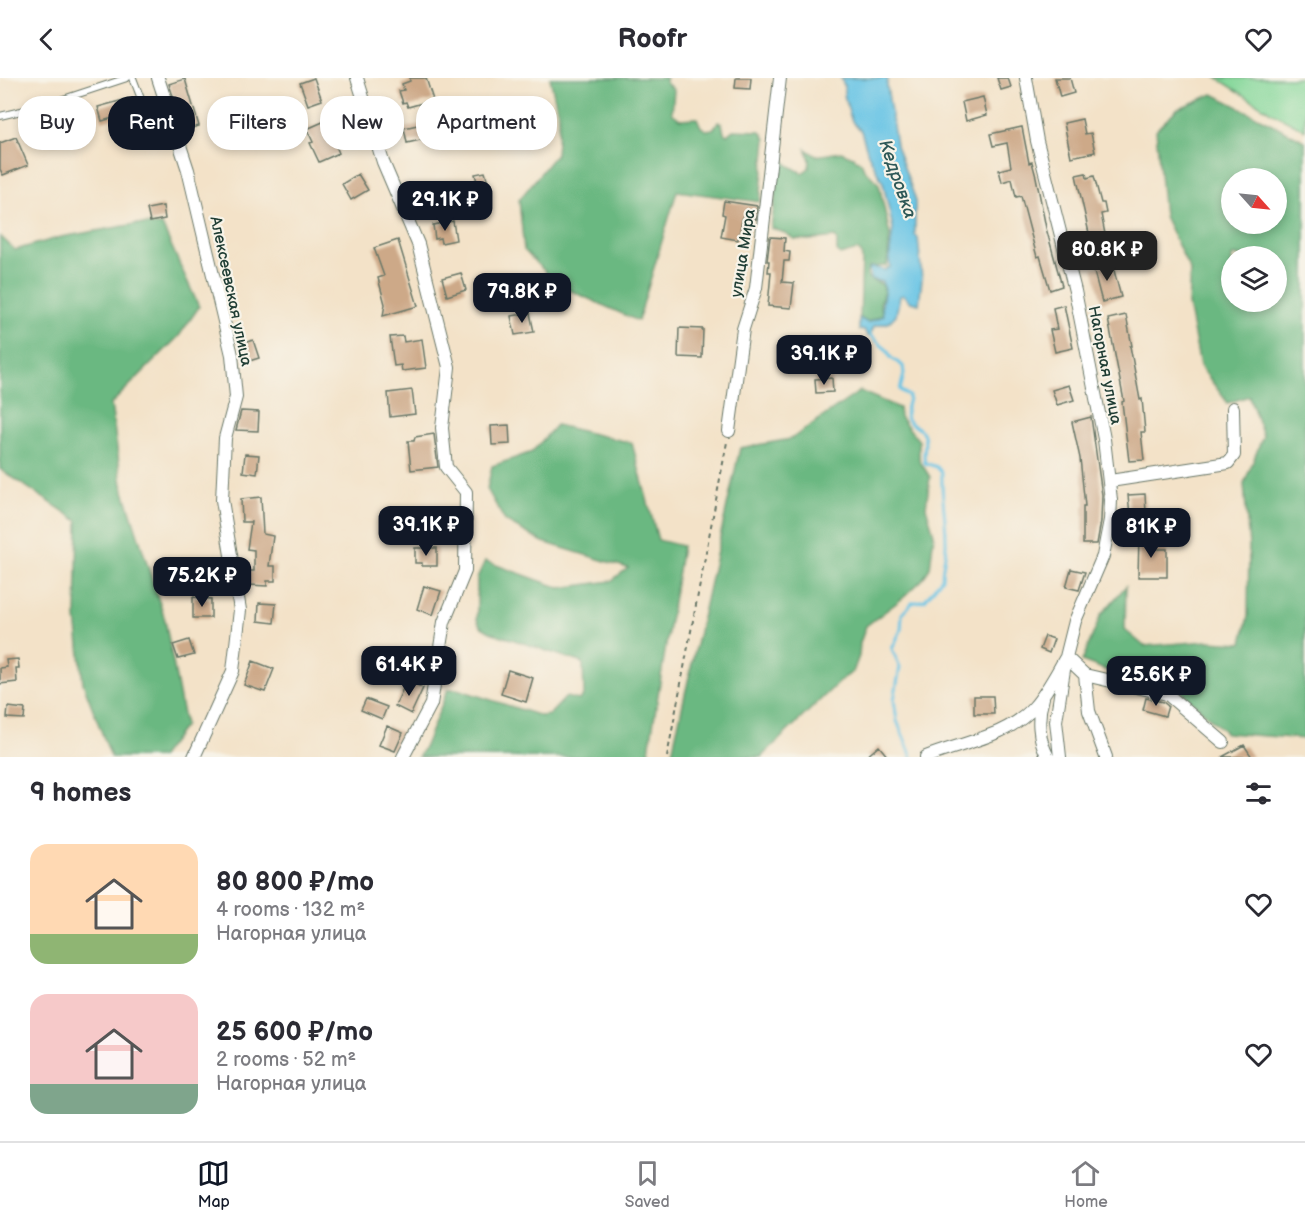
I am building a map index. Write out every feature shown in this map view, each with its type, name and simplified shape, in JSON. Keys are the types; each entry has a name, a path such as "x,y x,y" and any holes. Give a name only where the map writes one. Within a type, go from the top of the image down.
{"street":[{"name":"Алексеевская улица","path":"158,78 188,170 232,355 236,397 225,438 222,500 240,610 236,651 233,671 194,757"},
{"path":"357,78 383,162 418,244 449,367 442,428 446,467 466,492 465,571 444,622 431,704 403,757"},
{"name":"улица Мира","path":"729,431 743,329 756,288 780,78"},
{"name":"Нагорная улица","path":"1026,78 1039,150 1075,291 1110,481 1110,520 1105,548 1097,574 1075,621 1066,657 1056,721 1060,757"},
{"path":"1110,481 1228,463 1234,455 1233,408"},
{"path":"1066,657 1085,675 1167,694 1223,742"},
{"name":"Нагорная улица","path":"926,757 1005,728 1032,709 1044,694 1066,657"},
{"path":"1085,675 1089,711 1106,757"},
{"path":"1044,694 1040,706 1040,731 1048,757"}],"lane":[{"path":"0,116 42,106 127,78"},
{"path":"133,78 140,96"}],"path":[{"path":"667,757 729,431"}],"green space":[{"path":"550,78 666,78 666,83 674,90 672,113 680,119 697,118 701,127 706,130 713,129 718,122 722,123 724,133 727,135 733,130 761,131 766,139 760,202 677,191 638,321 558,285 524,250 519,200 556,154 559,117 557,96 554,96"},
{"path":"1217,78 1305,78 1305,130 1271,112"},
{"path":"1213,94 1305,141 1305,739 1226,733 1172,683 1119,675 1082,661 1101,615 1126,586 1125,630 1144,646 1208,641 1242,643 1248,616 1249,546 1244,484 1263,436 1249,396 1228,403 1200,366 1188,304 1190,270 1164,216 1156,130 1177,109"},
{"path":"806,149 816,156 841,152 853,157 861,162 864,169 879,184 890,235 887,266 869,267 867,272 868,278 883,285 884,291 880,304 883,315 867,322 860,318 861,253 857,250 840,255 837,251 835,237 794,239 771,228 781,157 788,165 802,173 809,168 810,160"},
{"path":"136,224 162,225 199,307 179,336 111,404 122,485 165,620 185,725 161,757 111,757 83,683 76,617 78,521 0,469 0,236 15,250 61,237"},
{"path":"860,391 899,408 900,417 919,441 919,460 930,477 926,507 934,534 930,568 922,580 903,598 866,626 853,672 842,679 761,757 671,757 740,448 791,439"},
{"path":"556,425 632,443 658,540 682,546 648,757 418,757 425,746 448,689 457,689 541,716 549,715 566,697 579,700 584,694 583,663 490,632 480,626 477,619 477,578 485,561 560,588 611,581 628,568 543,542 505,521 487,489 492,466 532,452"}],"water":[{"path":"841,78 888,78 887,86 896,145 915,198 915,235 918,238 922,279 919,304 911,302 903,295 900,296 896,315 888,323 874,326 870,336 867,336 865,331 859,330 859,318 868,323 883,316 882,305 885,289 882,282 871,279 869,269 872,267 885,270 890,267 893,228 883,183 868,154 861,131 850,116"}],"building":[{"path":"314,78 320,101 308,105 308,96 305,96 300,83"},
{"path":"410,78 426,78 432,96 416,96 416,105 408,107 406,102 404,103 404,96 401,96 399,91 404,90 402,84 410,81"},
{"path":"736,78 751,78 750,89 735,88"},
{"path":"997,78 1008,78 1011,87 1001,90"},
{"path":"1055,78 1070,78 1074,93 1060,97"},
{"path":"185,79 190,96 173,96 169,84"},
{"path":"983,97 987,115 966,121 962,102"},
{"path":"108,104 108,119 102,121 98,107"},
{"path":"195,113 199,126 195,127"},
{"path":"1082,119 1085,134 1091,133 1095,152 1071,157 1064,123"},
{"path":"320,123 320,150 338,150 339,153 319,162 310,143 313,142 308,129"},
{"path":"416,125 416,141 407,143 404,128"},
{"path":"1022,127 1029,163 1032,162 1046,228 1062,286 1050,290 1040,256 1037,257 1021,196 1016,197 1012,179 1002,182 999,170 1011,167 1007,143 993,146 990,134"},
{"path":"16,137 18,150 22,150 28,165 3,175 0,169 0,143"},
{"path":"485,172 489,186 479,189 475,174"},
{"path":"1086,173 1087,178 1094,176 1106,213 1101,214 1106,239 1091,242 1076,175"},
{"path":"358,174 368,190 351,200 342,184"},
{"path":"724,201 757,206 756,219 743,216 738,240 721,237 725,215 722,214"},
{"path":"163,206 165,219 150,222 147,209"},
{"path":"453,221 456,240 441,243 440,238 435,239 433,225"},
{"path":"770,237 785,238 784,251 790,252 789,261 784,261 782,282 794,283 791,308 768,306 771,272 768,272 769,261 767,261"},
{"path":"398,240 418,306 383,316 385,304 378,278 384,276 374,248"},
{"path":"1112,263 1121,297 1102,302 1093,268"},
{"path":"461,273 466,290 447,296 442,278"},
{"path":"1064,305 1073,348 1055,352 1050,330 1057,329 1053,308"},
{"path":"530,313 534,332 515,335 511,316"},
{"path":"1126,315 1140,400 1142,399 1145,432 1141,432 1144,460 1129,461 1122,402 1124,401 1108,319"},
{"path":"679,328 703,329 702,358 678,357"},
{"path":"403,336 404,342 422,339 426,368 402,371 401,365 394,366 390,337"},
{"path":"253,340 259,358 246,362 241,344"},
{"path":"832,378 833,392 816,393 815,379"},
{"path":"1069,385 1074,400 1057,405 1052,390"},
{"path":"412,390 415,414 390,417 388,393"},
{"path":"241,411 259,412 258,431 236,430"},
{"path":"1091,417 1102,495 1101,521 1097,544 1083,544 1083,506 1085,506 1080,458 1072,422"},
{"path":"509,425 510,444 492,445 491,426"},
{"path":"434,434 438,467 411,470 408,441 414,441 415,437"},
{"path":"245,454 259,455 257,474 243,472"},
{"path":"1145,494 1146,513 1130,515 1128,495"},
{"path":"261,497 263,534 273,536 269,566 275,566 275,581 267,581 267,586 249,585 249,571 254,571 254,550 247,549 251,522 242,522 241,499"},
{"path":"1139,535 1153,535 1153,549 1167,549 1167,577 1138,577"},
{"path":"415,548 437,548 437,566 422,566 422,563 415,563"},
{"path":"220,564 221,584 184,586 183,566"},
{"path":"1071,569 1085,572 1079,590 1066,587"},
{"path":"424,586 441,591 433,615 417,609"},
{"path":"193,597 211,599 211,618 193,618"},
{"path":"259,603 276,604 274,623 258,621"},
{"path":"1045,636 1054,639 1049,653 1040,649"},
{"path":"189,640 194,655 178,659 173,645"},
{"path":"18,659 17,682 0,684 0,668 7,667 6,660"},
{"path":"253,661 274,669 265,692 244,685"},
{"path":"508,670 533,678 526,702 501,694"},
{"path":"407,680 423,688 411,714 395,706"},
{"path":"974,696 993,696 994,714 974,714"},
{"path":"1146,698 1163,702 1168,706 1165,716 1143,710"},
{"path":"366,699 387,707 382,719 361,710"},
{"path":"8,707 25,709 24,719 7,718"},
{"path":"387,726 403,733 395,751 379,745"},
{"path":"1244,745 1252,757 1222,757"},
{"path":"879,746 888,757 866,757"}],"waterway":[{"name":"Кедровка","path":"869,332 887,350 891,358 903,366 904,374 900,390 909,396 907,419 924,435 925,463 937,467 942,473 946,545 942,578 925,600 912,603 902,614 901,630 892,649 900,667 894,700 897,721 912,757"}]}
